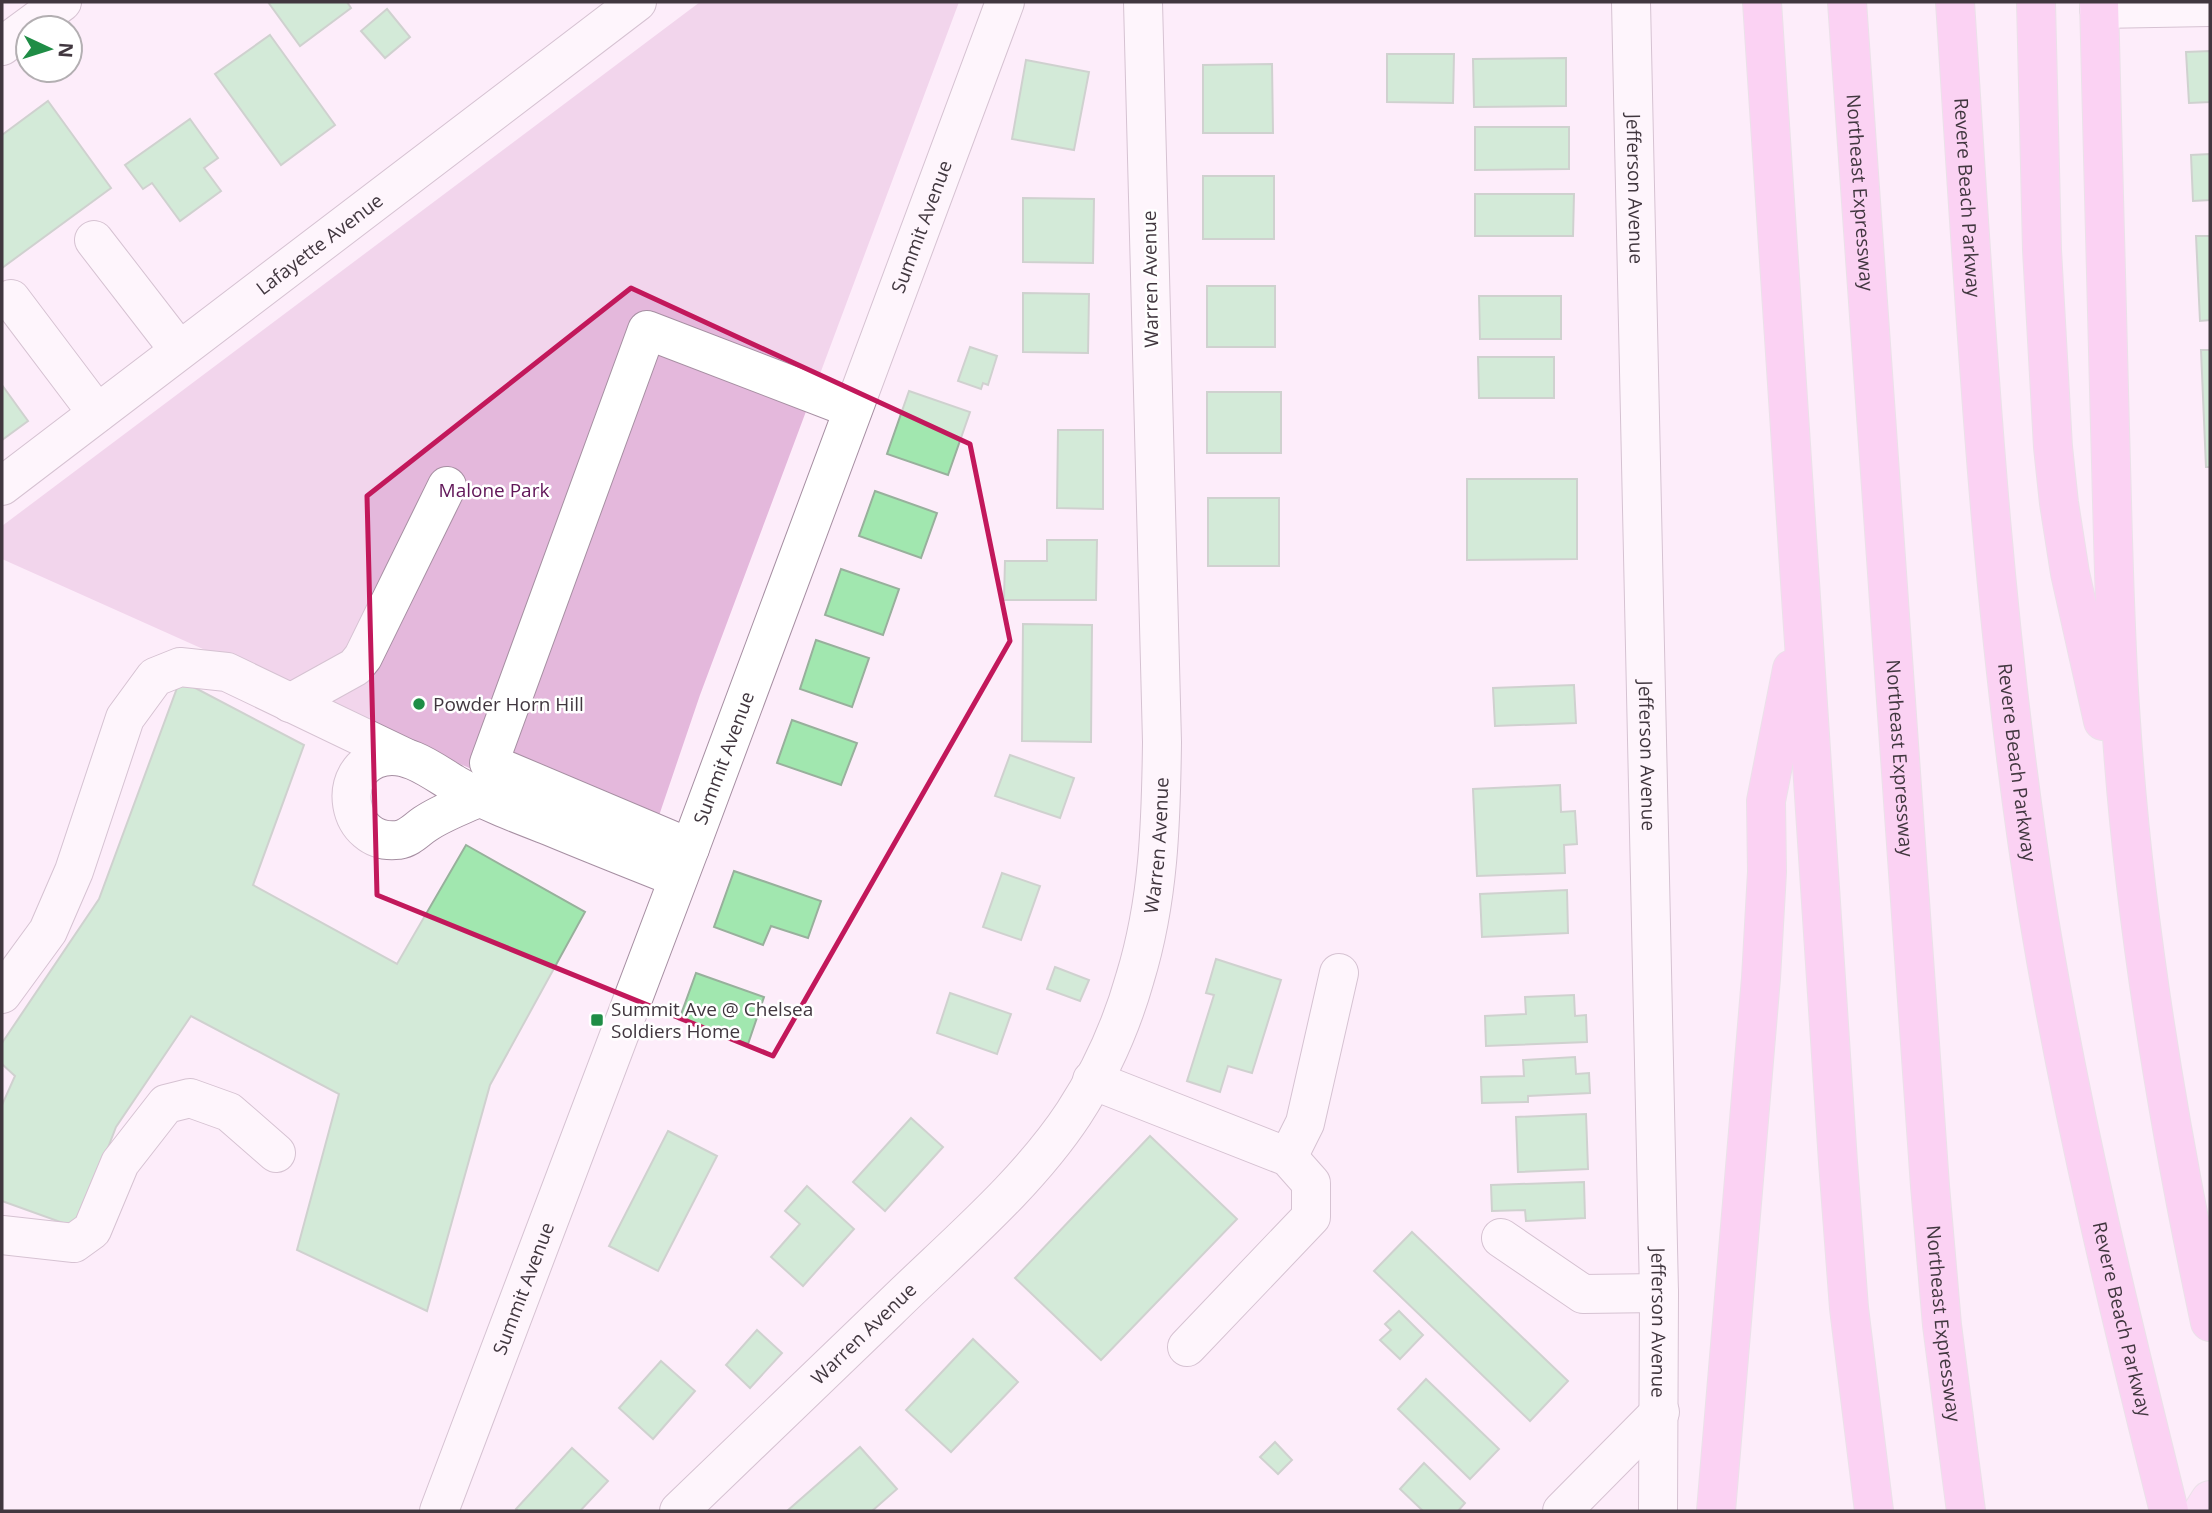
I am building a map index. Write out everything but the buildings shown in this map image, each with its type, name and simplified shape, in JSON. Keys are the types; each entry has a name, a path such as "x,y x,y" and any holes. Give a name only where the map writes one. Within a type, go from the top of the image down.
{"highway":[{"path":"1762,2 1849,1308 1874,1511"},
{"name":"Northeast Expressway","path":"1847,2 1932,1213 1948,1379 1966,1511"},
{"name":"Revere Beach Parkway","path":"1955,2 1987,478 1995,571 2024,817 2079,1131 2169,1511"},
{"path":"2036,2 2042,250 2049,394 2059,503 2083,635 2134,853"},
{"path":"2099,6 2121,722 2151,994 2204,1273 2210,1322"},
{"path":"1716,1511 1763,955 1767,872 1766,801 1802,618"}],"main road":[{"path":"2203,1511 2210,1500"}],"street":[{"path":"2,46 62,2"},
{"name":"Lafayette Avenue","path":"2,486 637,2"},
{"name":"Summit Avenue","path":"439,1511 1005,2"},
{"name":"Warren Avenue","path":"679,1511 1032,1167 1074,1113 1108,1050 1135,979 1153,903 1161,836 1162,742 1143,2"},
{"name":"Jefferson Avenue","path":"1631,2 1659,1293 1658,1511"},
{"path":"2099,6 2210,7"},
{"path":"94,240 179,350"},
{"path":"11,299 97,413"},
{"path":"684,863 586,804 489,763 647,330 853,409"},
{"path":"290,703 355,667 363,657 447,486"},
{"path":"2,995 48,931 74,871 125,718 155,677 180,667 227,672 404,757 478,798 684,863"},
{"path":"404,757 390,756 365,765 351,788 350,802 354,815 361,826 372,834 384,839 399,840 478,798"},
{"path":"1288,1157 1305,1123 1339,973"},
{"path":"1092,1080 1288,1157 1311,1183 1311,1217 1187,1347"},
{"path":"2,1235 74,1243 92,1230 120,1163 166,1104 190,1098 229,1112 276,1153"},
{"path":"1501,1238 1583,1294 1659,1293"},
{"path":"1562,1511 1660,1412"}],"highlighted area":[{"path":"631,288 970,444 1010,641 773,1056 377,895 367,496"}],"green space":[{"name":"Malone Park","path":"700,2 959,2 700,695 648,848 2,559 2,526"}],"place":[{"name":"Powder Horn Hill","path":"419,704"},
{"name":"Summit Ave @ Chelsea Soldiers Home","path":"597,1020"}]}
